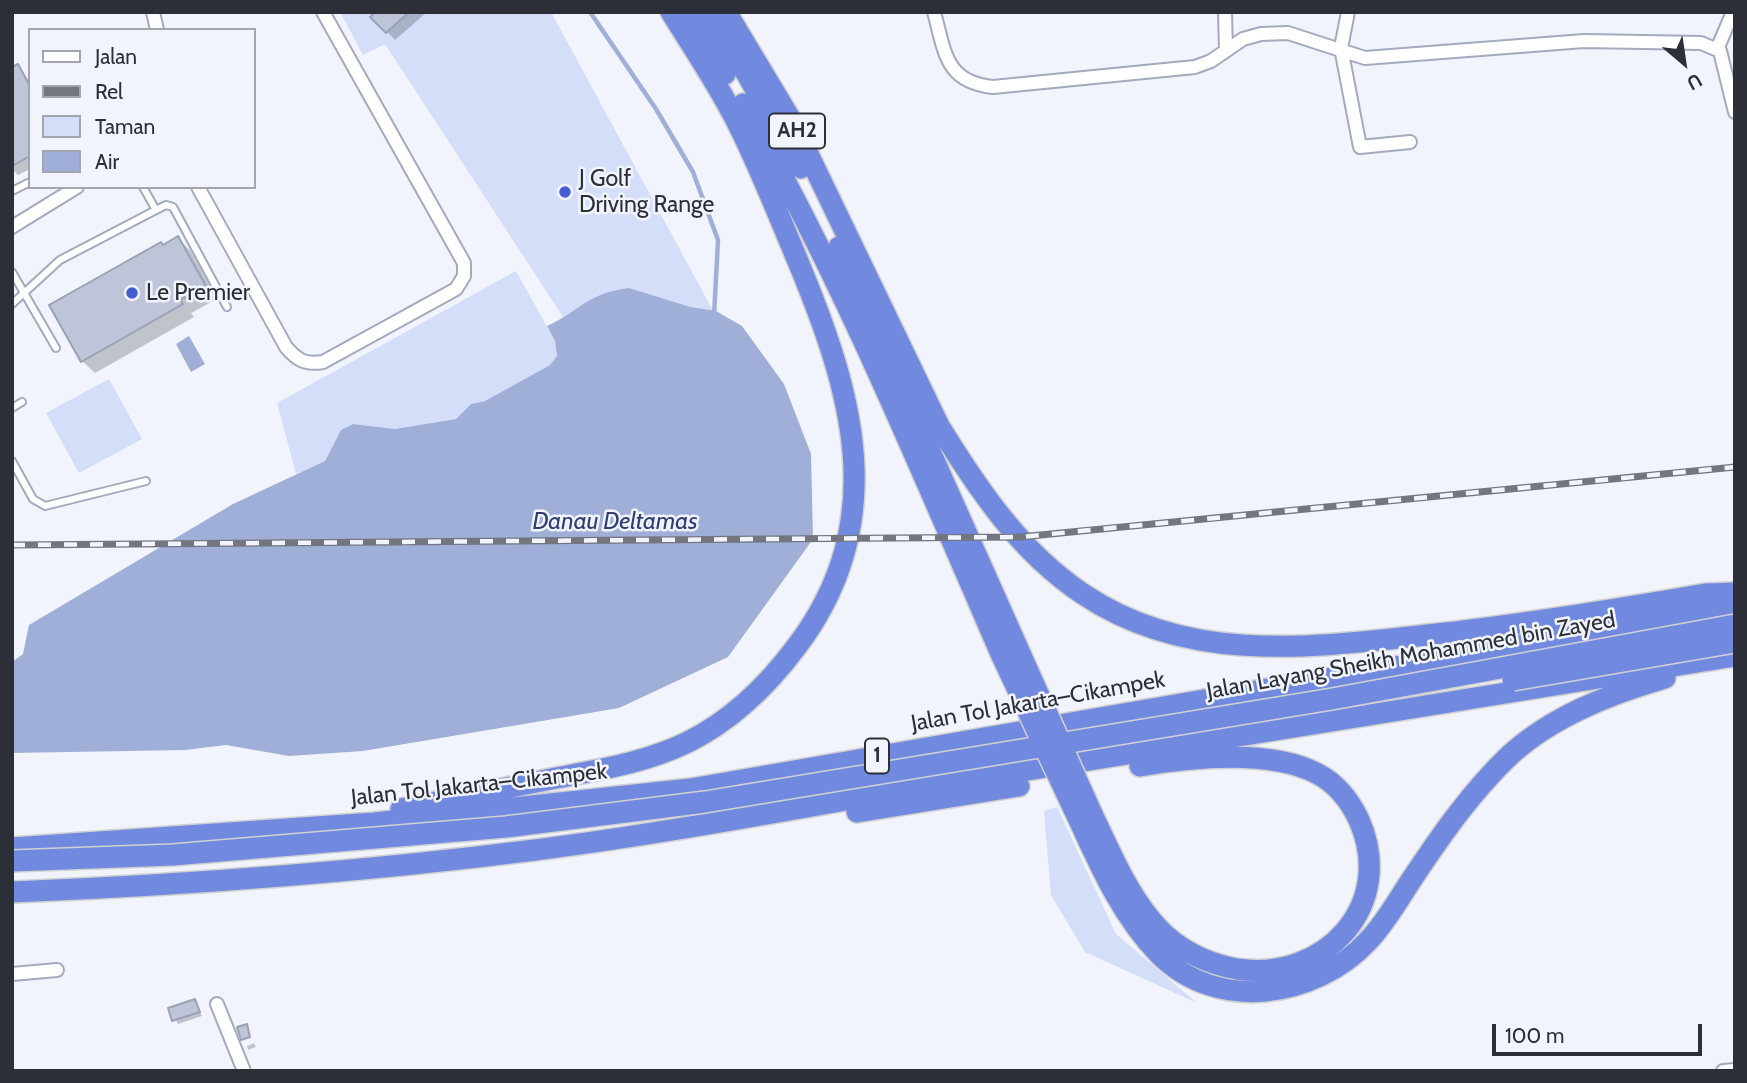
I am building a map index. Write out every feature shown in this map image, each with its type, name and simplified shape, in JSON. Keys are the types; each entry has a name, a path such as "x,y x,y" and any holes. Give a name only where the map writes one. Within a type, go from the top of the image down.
{"highway":[{"path":"292,830 610,768 687,742 734,711 776,674 804,636 831,588 844,552 856,480 853,431 838,368 812,295 738,123 671,12"},
{"path":"689,12 784,177 1011,654 1086,817 1116,894 1145,939 1161,956 1205,982 1243,991 1279,990 1322,976 1367,942 1471,799 1527,740 1567,715 1617,693 1735,657"},
{"name":"AH2","path":"711,12 853,258"},
{"name":"AH2","path":"726,12 794,125 853,258"},
{"path":"853,258 1011,654"},
{"path":"853,258 939,426 982,493 1016,534 1055,573 1082,594 1148,627 1173,636 1231,646 1299,648 1454,632 1706,594 1735,593"},
{"name":"Jalan Tol Jakarta–Cikampek","path":"12,848 292,830 690,789 1735,608"},
{"name":"Jalan Layang Sheikh Mohammed bin Zayed","path":"12,861 173,855 506,827 705,802 1332,699 1735,625"},
{"name":"Jalan Layang Sheikh Mohammed bin Zayed","path":"12,873 178,865 524,837 1142,743 1735,642"},
{"name":"1","path":"12,892 165,886 535,850 720,823 905,790 1735,657"},
{"path":"720,823 778,823 910,805 1148,764 1218,759 1268,760 1298,766 1317,774 1333,785 1354,809 1368,848 1369,871 1361,907 1345,934 1331,946 1303,961 1250,971 1215,963 1175,943 1146,915 1086,817"}],"street":[{"path":"199,189 286,346 297,359 310,364 323,362 456,289 464,276 464,263 323,12"},
{"path":"934,12 951,67 965,80 993,87 1195,67 1250,36 1288,33 1365,58 1584,41 1687,42 1718,47"},
{"path":"1225,12 1226,50"},
{"path":"1348,12 1340,48 1360,147 1410,142"},
{"path":"1733,12 1718,47 1724,59 1735,111"},
{"path":"12,227 74,189"},
{"path":"12,974 57,970"},
{"path":"217,1004 244,1071"},
{"path":"1723,1071 1735,1070"}],"lane":[{"path":"12,191 28,183"},
{"path":"144,189 156,210"},
{"path":"12,304 60,260 164,205 173,208 227,306"},
{"path":"12,272 56,348"},
{"path":"12,408 22,402"},
{"path":"12,461 33,499 45,506 146,481"}],"green space":[{"name":"J Golf Driving Range","path":"340,12 551,12 723,329 610,389 385,44 363,55"},
{"path":"516,271 555,341 557,356 550,365 485,401 471,404 456,419 395,429 353,424 341,430 325,461 296,474 277,403"},
{"path":"109,379 142,439 79,473 46,413"},
{"path":"1057,807 1116,934 1197,1003 1085,952 1051,895 1044,811"}],"water":[{"name":"Danau Deltamas","path":"629,288 690,307 716,311 742,326 784,384 811,454 813,539 728,657 619,708 363,751 289,756 226,745 185,750 12,753 12,662 23,654 29,625 233,504 325,461 341,430 353,424 395,429 456,419 471,404 485,401 550,365 557,356 555,341 547,326 593,298"},
{"path":"189,336 205,364 191,372 176,344"}],"building":[{"path":"375,12 409,12 386,33 370,17"},
{"path":"18,64 28,82 28,157 12,166 12,67"},
{"name":"Le Premier","path":"178,236 206,286 180,300 183,304 81,362 49,305 161,242 163,245"},
{"path":"195,999 200,1012 172,1021 168,1008"},
{"path":"247,1024 250,1037 241,1040 237,1027"}],"waterway":[{"path":"590,12 656,109 693,172 718,240 714,316"}],"railway":[{"path":"12,545 1020,537 1735,467"}],"place":[{"name":"J Golf Driving Range","path":"565,192"},
{"name":"Le Premier","path":"132,293"}]}
